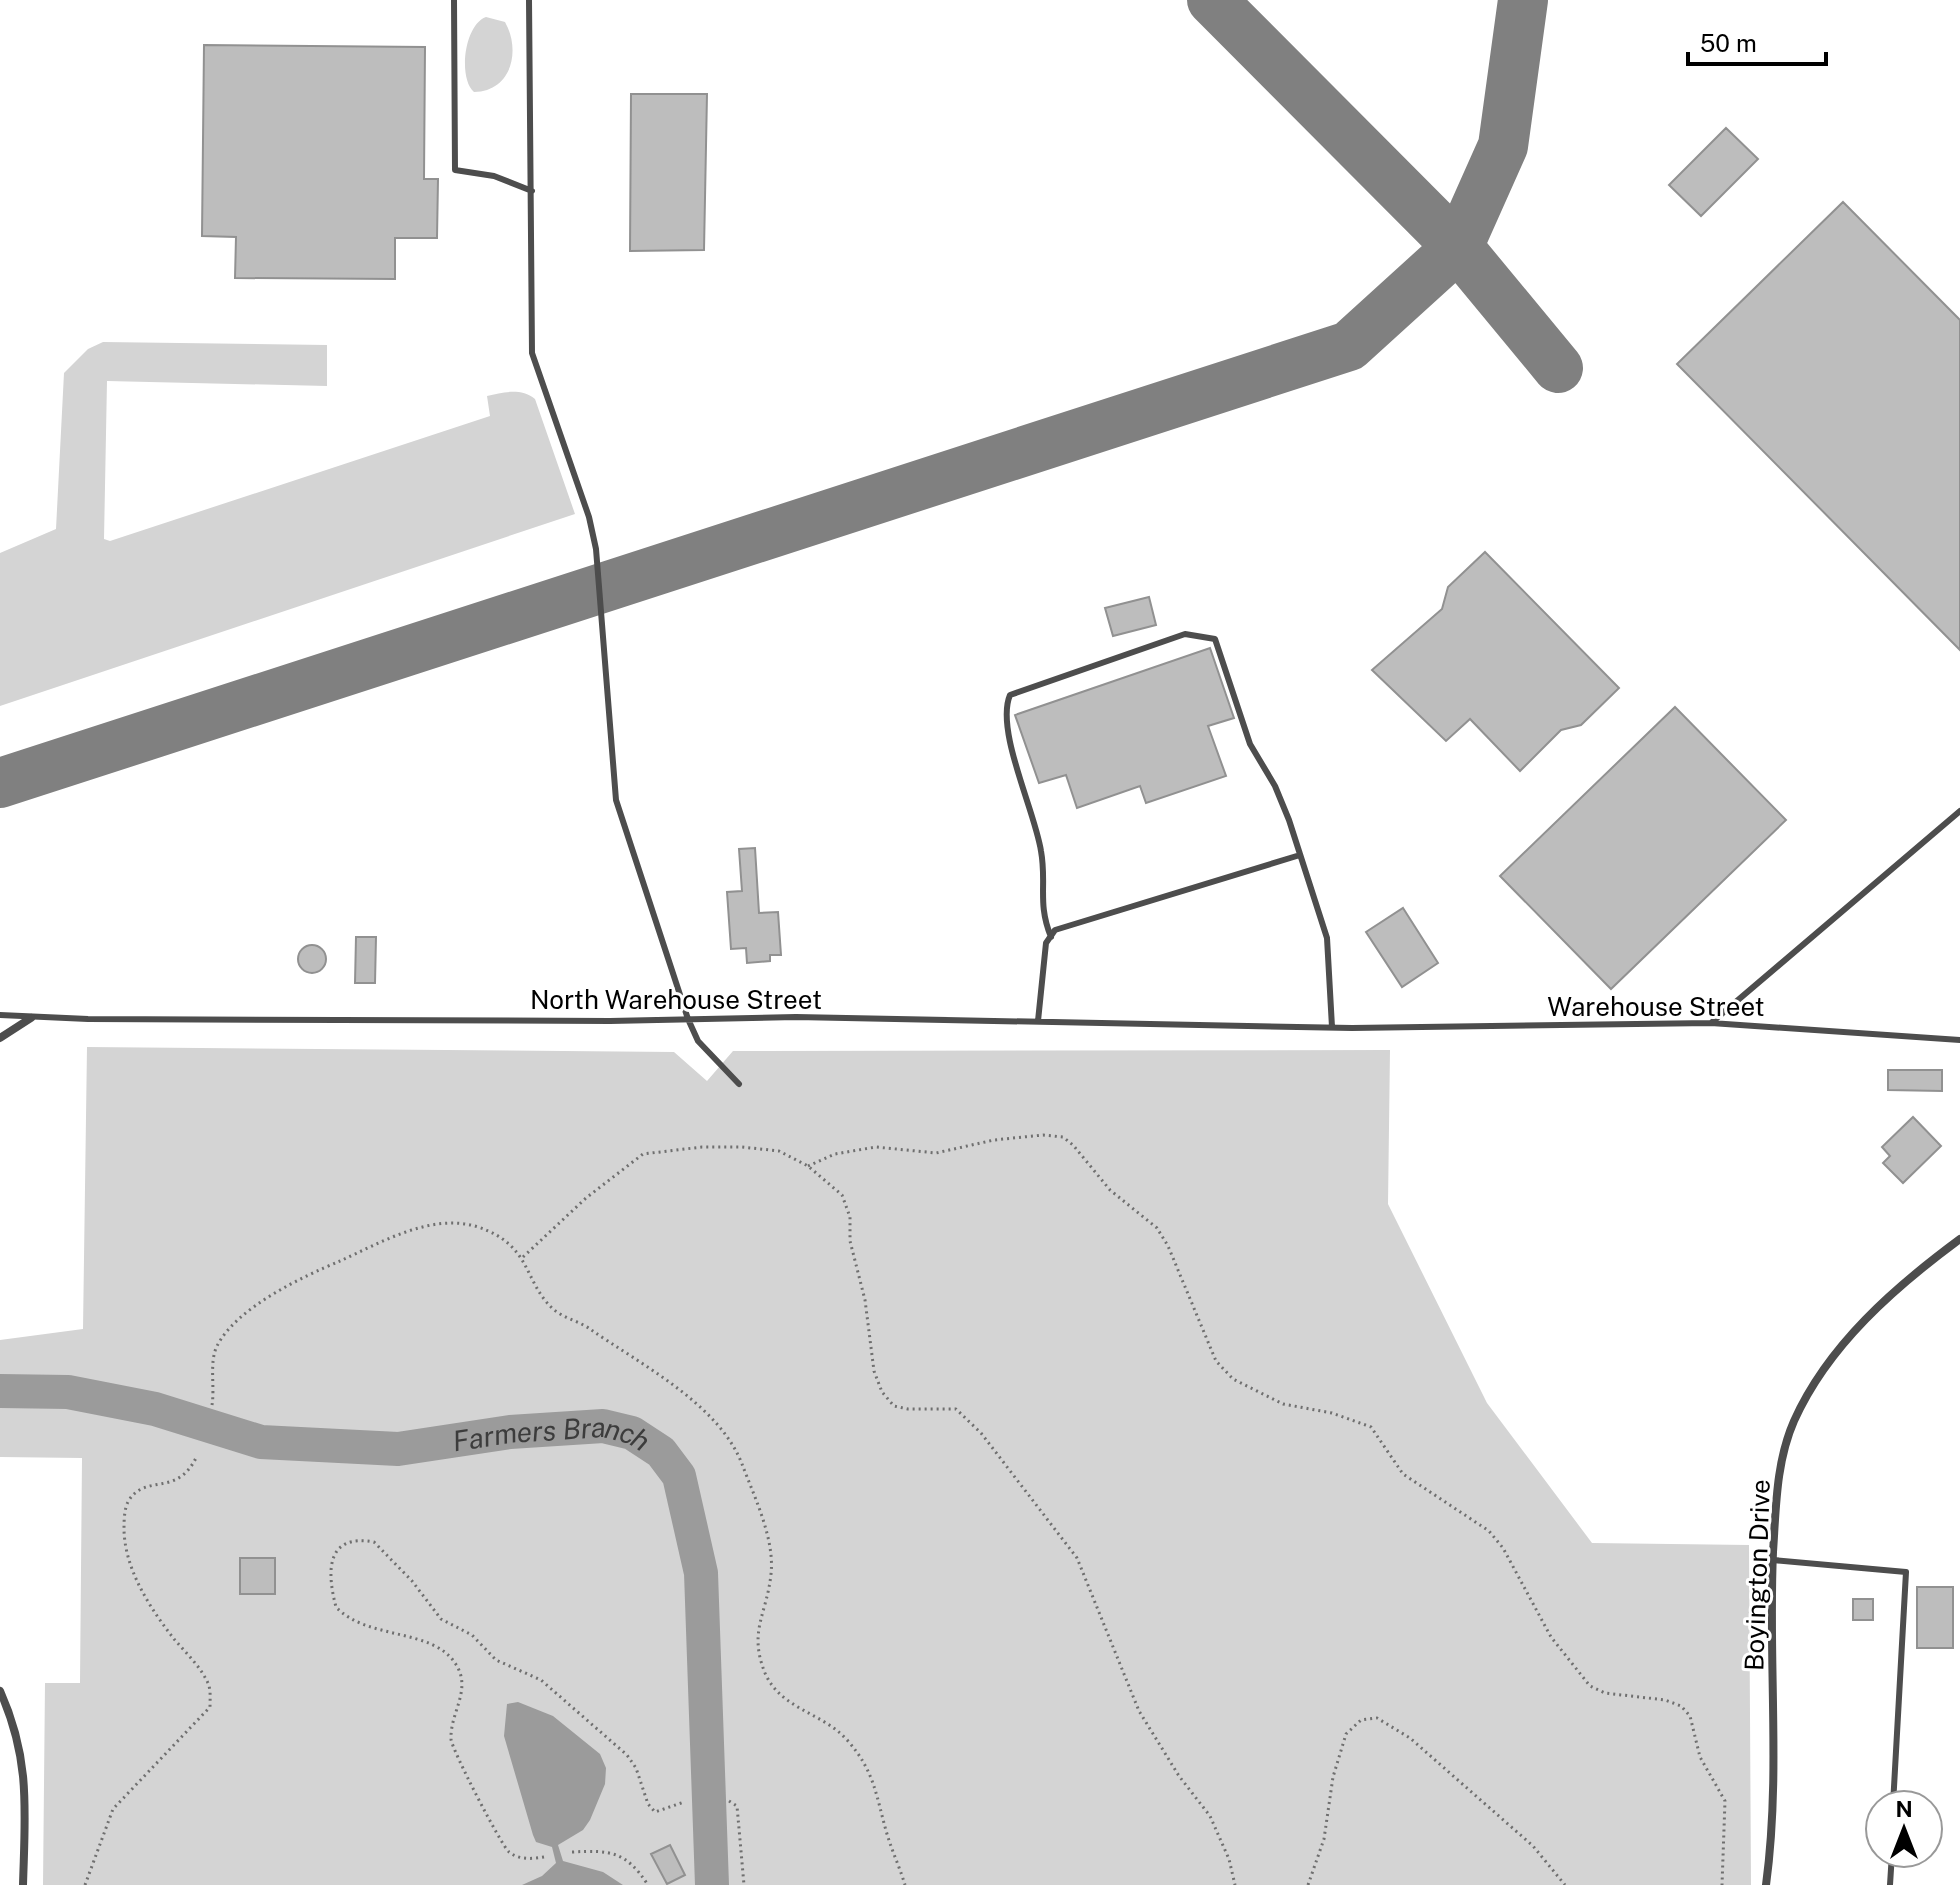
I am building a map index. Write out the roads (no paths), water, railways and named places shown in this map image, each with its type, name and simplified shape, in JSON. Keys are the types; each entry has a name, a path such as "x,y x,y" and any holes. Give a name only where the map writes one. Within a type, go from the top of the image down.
{"street":[{"path":"0,1038 31,1018"},
{"name":"Boyington Drive","path":"1766,1885 1775,1762 1773,1560 1782,1459 1793,1422 1809,1392 1860,1323 1925,1264 1960,1239"},
{"path":"0,1691 18,1740 26,1781 23,1885"}],"lane":[{"path":"454,0 455,170 494,176 532,191"},
{"path":"529,0 532,353 581,491 596,549 612,758 620,821 688,1019 698,1041 739,1084"},
{"path":"1051,937 1041,914 1042,855 1006,722 1010,695 1185,634 1215,639 1250,744 1275,786 1327,938 1332,1027"},
{"path":"1711,1023 1959,813"},
{"path":"1038,1021 1046,943 1055,930 1300,855"},
{"name":"North Warehouse Street","path":"0,1015 31,1018 1038,1021 1352,1028"},
{"name":"Warehouse Street","path":"1352,1028 1711,1023 1960,1040"},
{"path":"1773,1560 1906,1572 1894,1789"}],"waterway":[{"name":"Farmers Branch","path":"0,1391 68,1392 155,1409 261,1442 398,1449 510,1432 603,1426 632,1433 661,1452 679,1476 701,1573 712,1885"}]}
